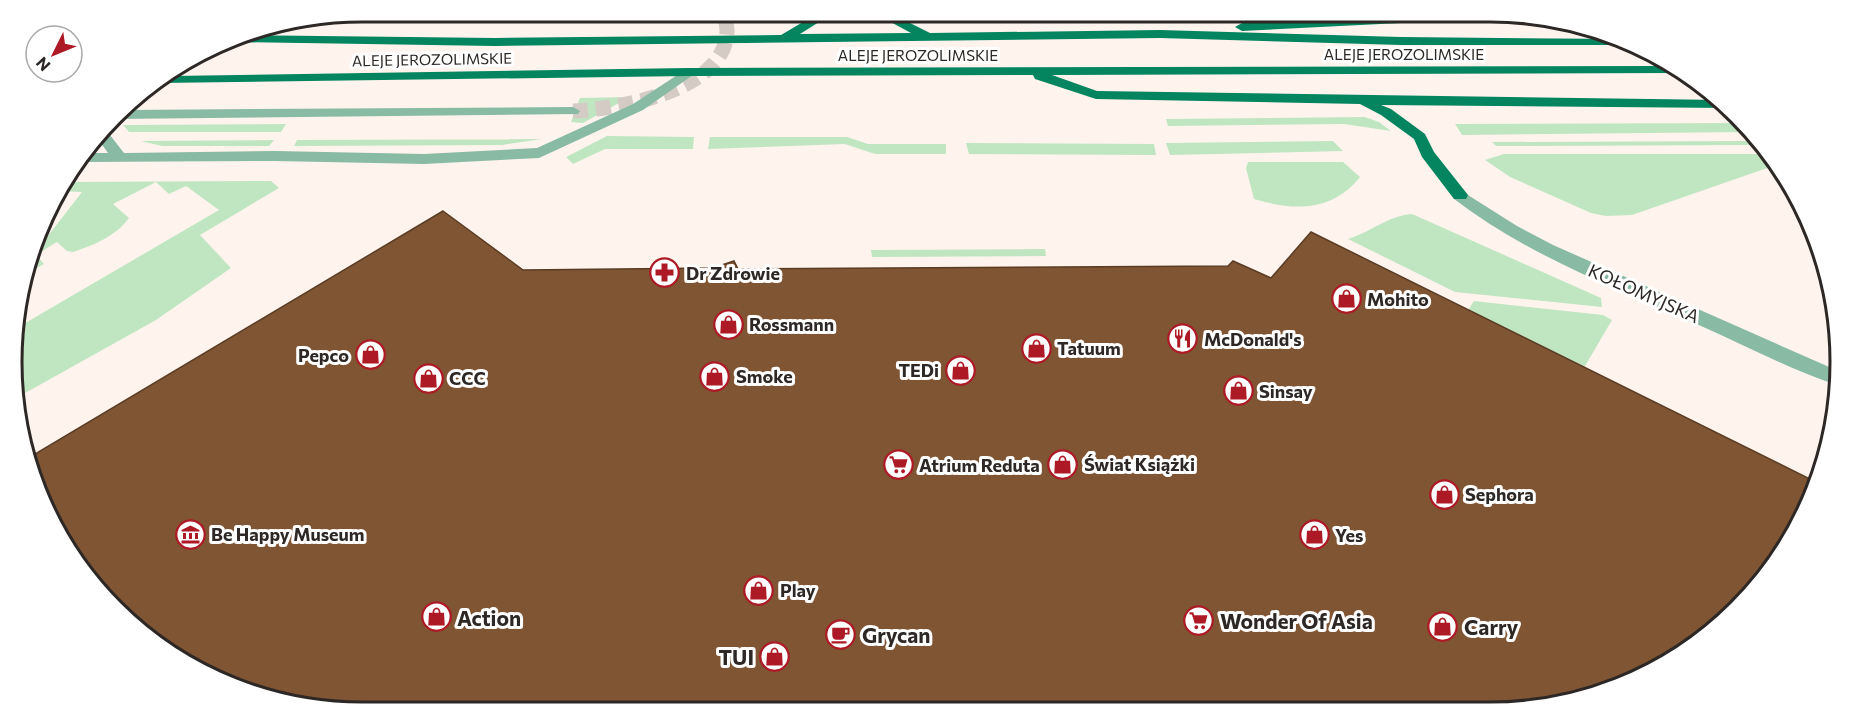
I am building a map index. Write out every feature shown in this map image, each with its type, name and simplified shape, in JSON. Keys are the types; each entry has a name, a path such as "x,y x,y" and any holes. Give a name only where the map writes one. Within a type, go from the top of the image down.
{"main road":[{"path":"782,39 812,22"},
{"path":"900,22 930,36"},
{"path":"1160,34 1300,22"},
{"name":"ALEJE JEROZOLIMSKIE","path":"258,39 495,42 1160,34 1401,41 1606,43"},
{"path":"1024,70 1096,94 1357,100 1711,104"},
{"name":"ALEJE JEROZOLIMSKIE","path":"173,80 688,72 1664,70"},
{"path":"1357,100 1386,112 1420,137 1427,154 1460,195"}],"street":[{"path":"91,158 275,156 424,159 539,153 638,107 688,72"},
{"path":"130,115 573,111"},
{"path":"106,139 119,157"},
{"name":"KOŁOMYJSKA","path":"1460,195 1485,216 1525,239 1830,375"}],"green space":[{"path":"580,98 628,98 583,123 571,122"},
{"path":"1365,117 1379,122 1391,131 1344,124 1168,126 1166,119"},
{"path":"1732,123 1740,132 1462,135 1455,124"},
{"path":"286,124 281,132 129,132 123,125"},
{"path":"607,136 694,137 693,149 605,149 573,164 566,157"},
{"path":"710,137 847,137 868,144 946,144 946,154 875,154 845,144 708,149"},
{"path":"542,139 502,145 294,146 297,140"},
{"path":"274,140 269,146 162,146 141,141"},
{"path":"1333,141 1343,151 1170,155 1166,143"},
{"path":"1748,141 1752,145 1496,146 1492,142"},
{"path":"966,143 1154,144 1156,155 969,154"},
{"path":"1504,154 1759,154 1769,167 1632,215 1606,216 1591,213 1510,177 1485,160"},
{"path":"1248,162 1343,162 1360,177 1337,197 1325,203 1312,206 1284,206 1254,199 1246,168"},
{"path":"271,181 279,188 200,235 231,268 156,320 24,394 22,362 25,323 219,210 186,186 169,194 156,182 113,204 129,218 111,235 73,252 67,251 57,242 41,252 46,239 82,192 68,191 74,182"},
{"path":"1412,214 1601,298 1602,307 1455,292 1348,239 1387,221"},
{"path":"1045,249 1046,256 872,257 871,250"},
{"path":"39,259 44,264 36,269"},
{"path":"1474,301 1603,315 1612,320 1578,378 1461,321"}],"building":[{"name":"Atrium Reduta","path":"443,211 523,270 713,268 734,261 738,269 1228,266 1233,261 1271,278 1311,232 1809,479 1785,532 1760,569 1731,602 1698,631 1661,656 1621,676 1579,690 1535,699 1491,702 362,702 296,695 232,676 192,656 155,631 107,586 80,551 48,492 35,454"}],"tunnel":[{"path":"573,111 641,101 690,82 709,69 722,52 727,31 726,22"}],"place":[{"name":"Dr Zdrowie","path":"665,273"},
{"name":"Mohito","path":"1346,299"},
{"name":"Rossmann","path":"728,324"},
{"name":"McDonald's","path":"1183,339"},
{"name":"Tatuum","path":"1036,348"},
{"name":"Pepco","path":"370,355"},
{"name":"TEDi","path":"960,370"},
{"name":"Smoke","path":"715,376"},
{"name":"CCC","path":"428,378"},
{"name":"Sinsay","path":"1238,391"},
{"name":"Świat Książki","path":"1063,464"},
{"name":"Atrium Reduta","path":"898,465"},
{"name":"Sephora","path":"1444,494"},
{"name":"Be Happy Museum","path":"190,534"},
{"name":"Yes","path":"1314,535"},
{"name":"Play","path":"759,590"},
{"name":"Action","path":"436,617"},
{"name":"Wonder Of Asia","path":"1199,620"},
{"name":"Carry","path":"1443,626"},
{"name":"Grycan","path":"841,634"},
{"name":"TUI","path":"775,656"}]}
